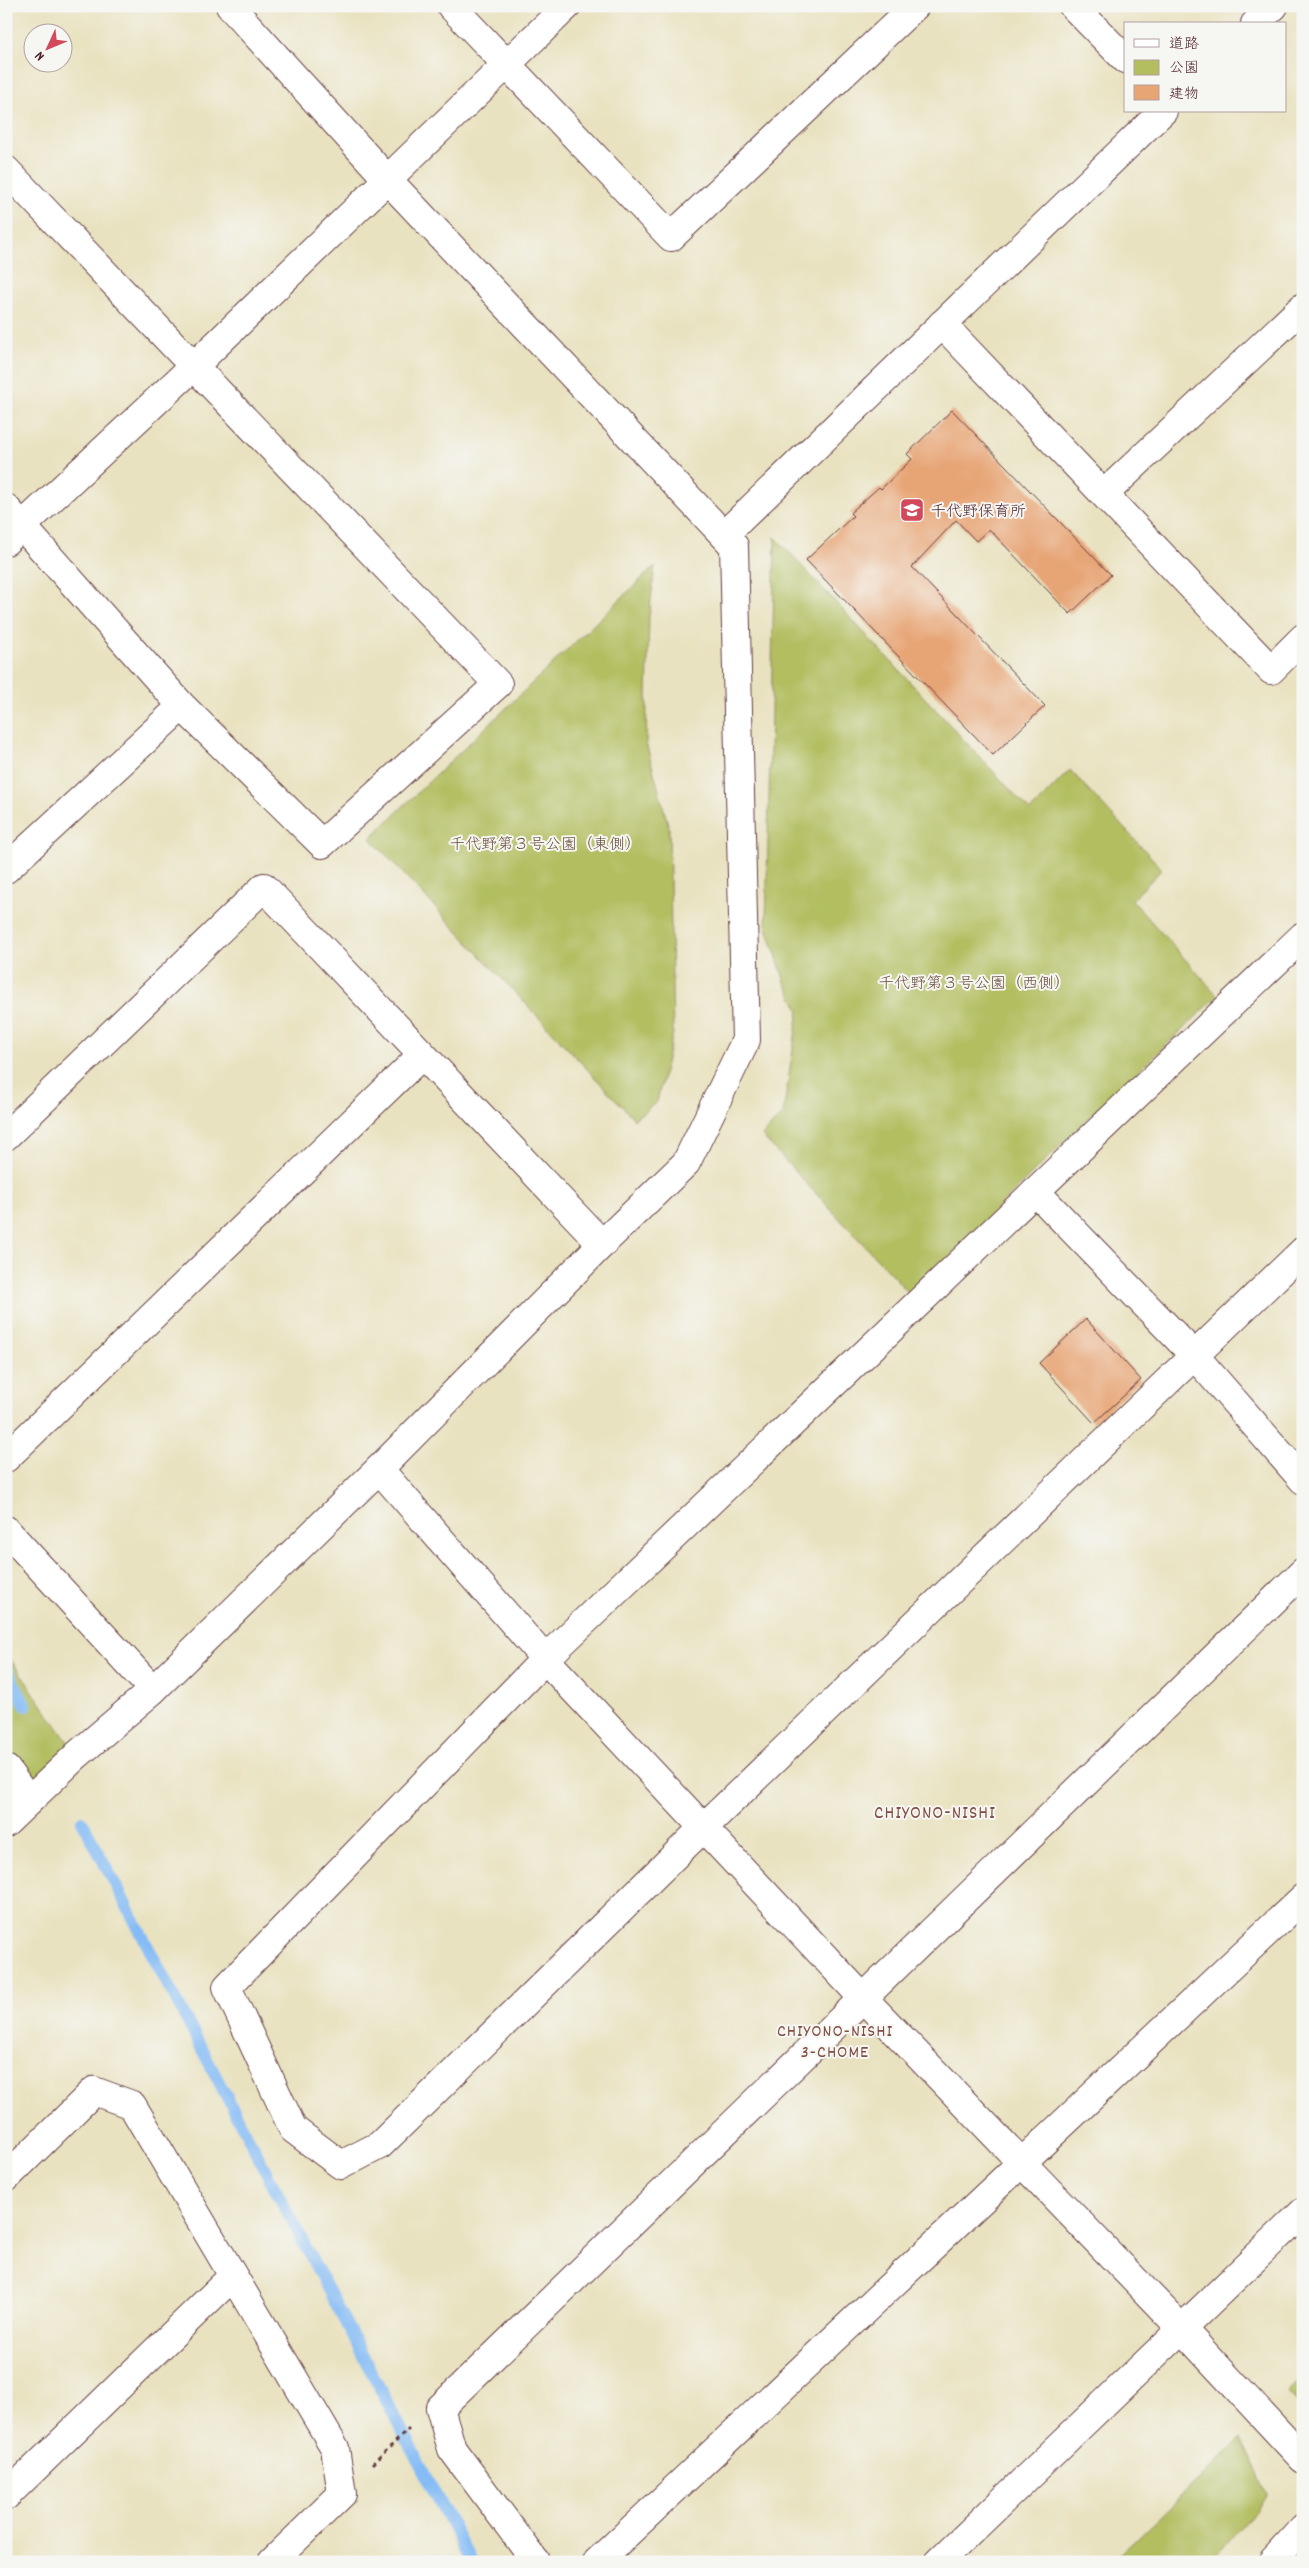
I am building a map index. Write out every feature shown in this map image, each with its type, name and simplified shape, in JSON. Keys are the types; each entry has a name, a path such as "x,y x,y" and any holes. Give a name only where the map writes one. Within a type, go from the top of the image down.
{"street":[{"path":"6,1823 77,1755 153,1690 379,1469 602,1244 686,1163 746,1040 734,546 387,179 230,6"},
{"path":"451,6 671,237 915,6"},
{"path":"6,170 194,366 498,684 322,844 182,706 12,525 194,366 567,6"},
{"path":"1073,6 1124,58"},
{"path":"1257,22 1274,6"},
{"path":"724,535 1162,112"},
{"path":"1104,494 1303,307"},
{"path":"942,324 1270,670 1303,638"},
{"path":"6,869 182,706"},
{"path":"6,1136 264,887 602,1244"},
{"path":"1303,936 545,1659 227,1987 293,2129 341,2165 380,2145 703,1828 1193,1354 1303,1251"},
{"path":"6,1458 422,1055"},
{"path":"1035,1191 1193,1354 1303,1480"},
{"path":"379,1469 545,1659 863,1998 1181,2328 1303,2459"},
{"path":"6,1530 153,1690"},
{"path":"536,2562 452,2449 440,2408 1303,1572"},
{"path":"6,1769 29,1801"},
{"path":"597,2562 1020,2162 1303,1898"},
{"path":"6,2178 94,2091 132,2105 335,2448 342,2494 272,2562"},
{"path":"938,2562 1303,2212"},
{"path":"6,2496 233,2276"},
{"path":"1272,2562 1303,2528"}],"path":[{"path":"384,2453 412,2426"}],"green space":[{"name":"千代野第３号公園（西側）","path":"775,537 1030,811 1070,770 1162,869 1132,900 1218,996 1075,1131 911,1295 762,1136 783,1114 799,1010 786,985 766,925"},
{"name":"千代野第３号公園（東側）","path":"655,566 649,617 646,743 669,828 673,1033 657,1102 634,1119 370,838"},
{"path":"6,1653 77,1755 29,1801 6,1769"},
{"path":"1303,2377 1303,2409 1286,2393"},
{"path":"1241,2439 1267,2493 1258,2508 1208,2562 1112,2562"}],"building":[{"path":"952,410 1111,575 1070,614 989,529 976,541 956,520 912,567 1045,706 993,755 806,560 853,516 850,513 879,487 881,489 912,459 907,454"},
{"path":"1086,1319 1141,1380 1094,1423 1039,1363"}],"waterway":[{"path":"6,1668 26,1706"},
{"path":"82,1821 471,2562"}],"place":[{"name":"千代野保育所","path":"912,510"}],"district":[{"name":"CHIYONO-NISHI","path":"935,1811"},
{"name":"CHIYONO-NISHI 3-CHOME","path":"835,2040"}]}
